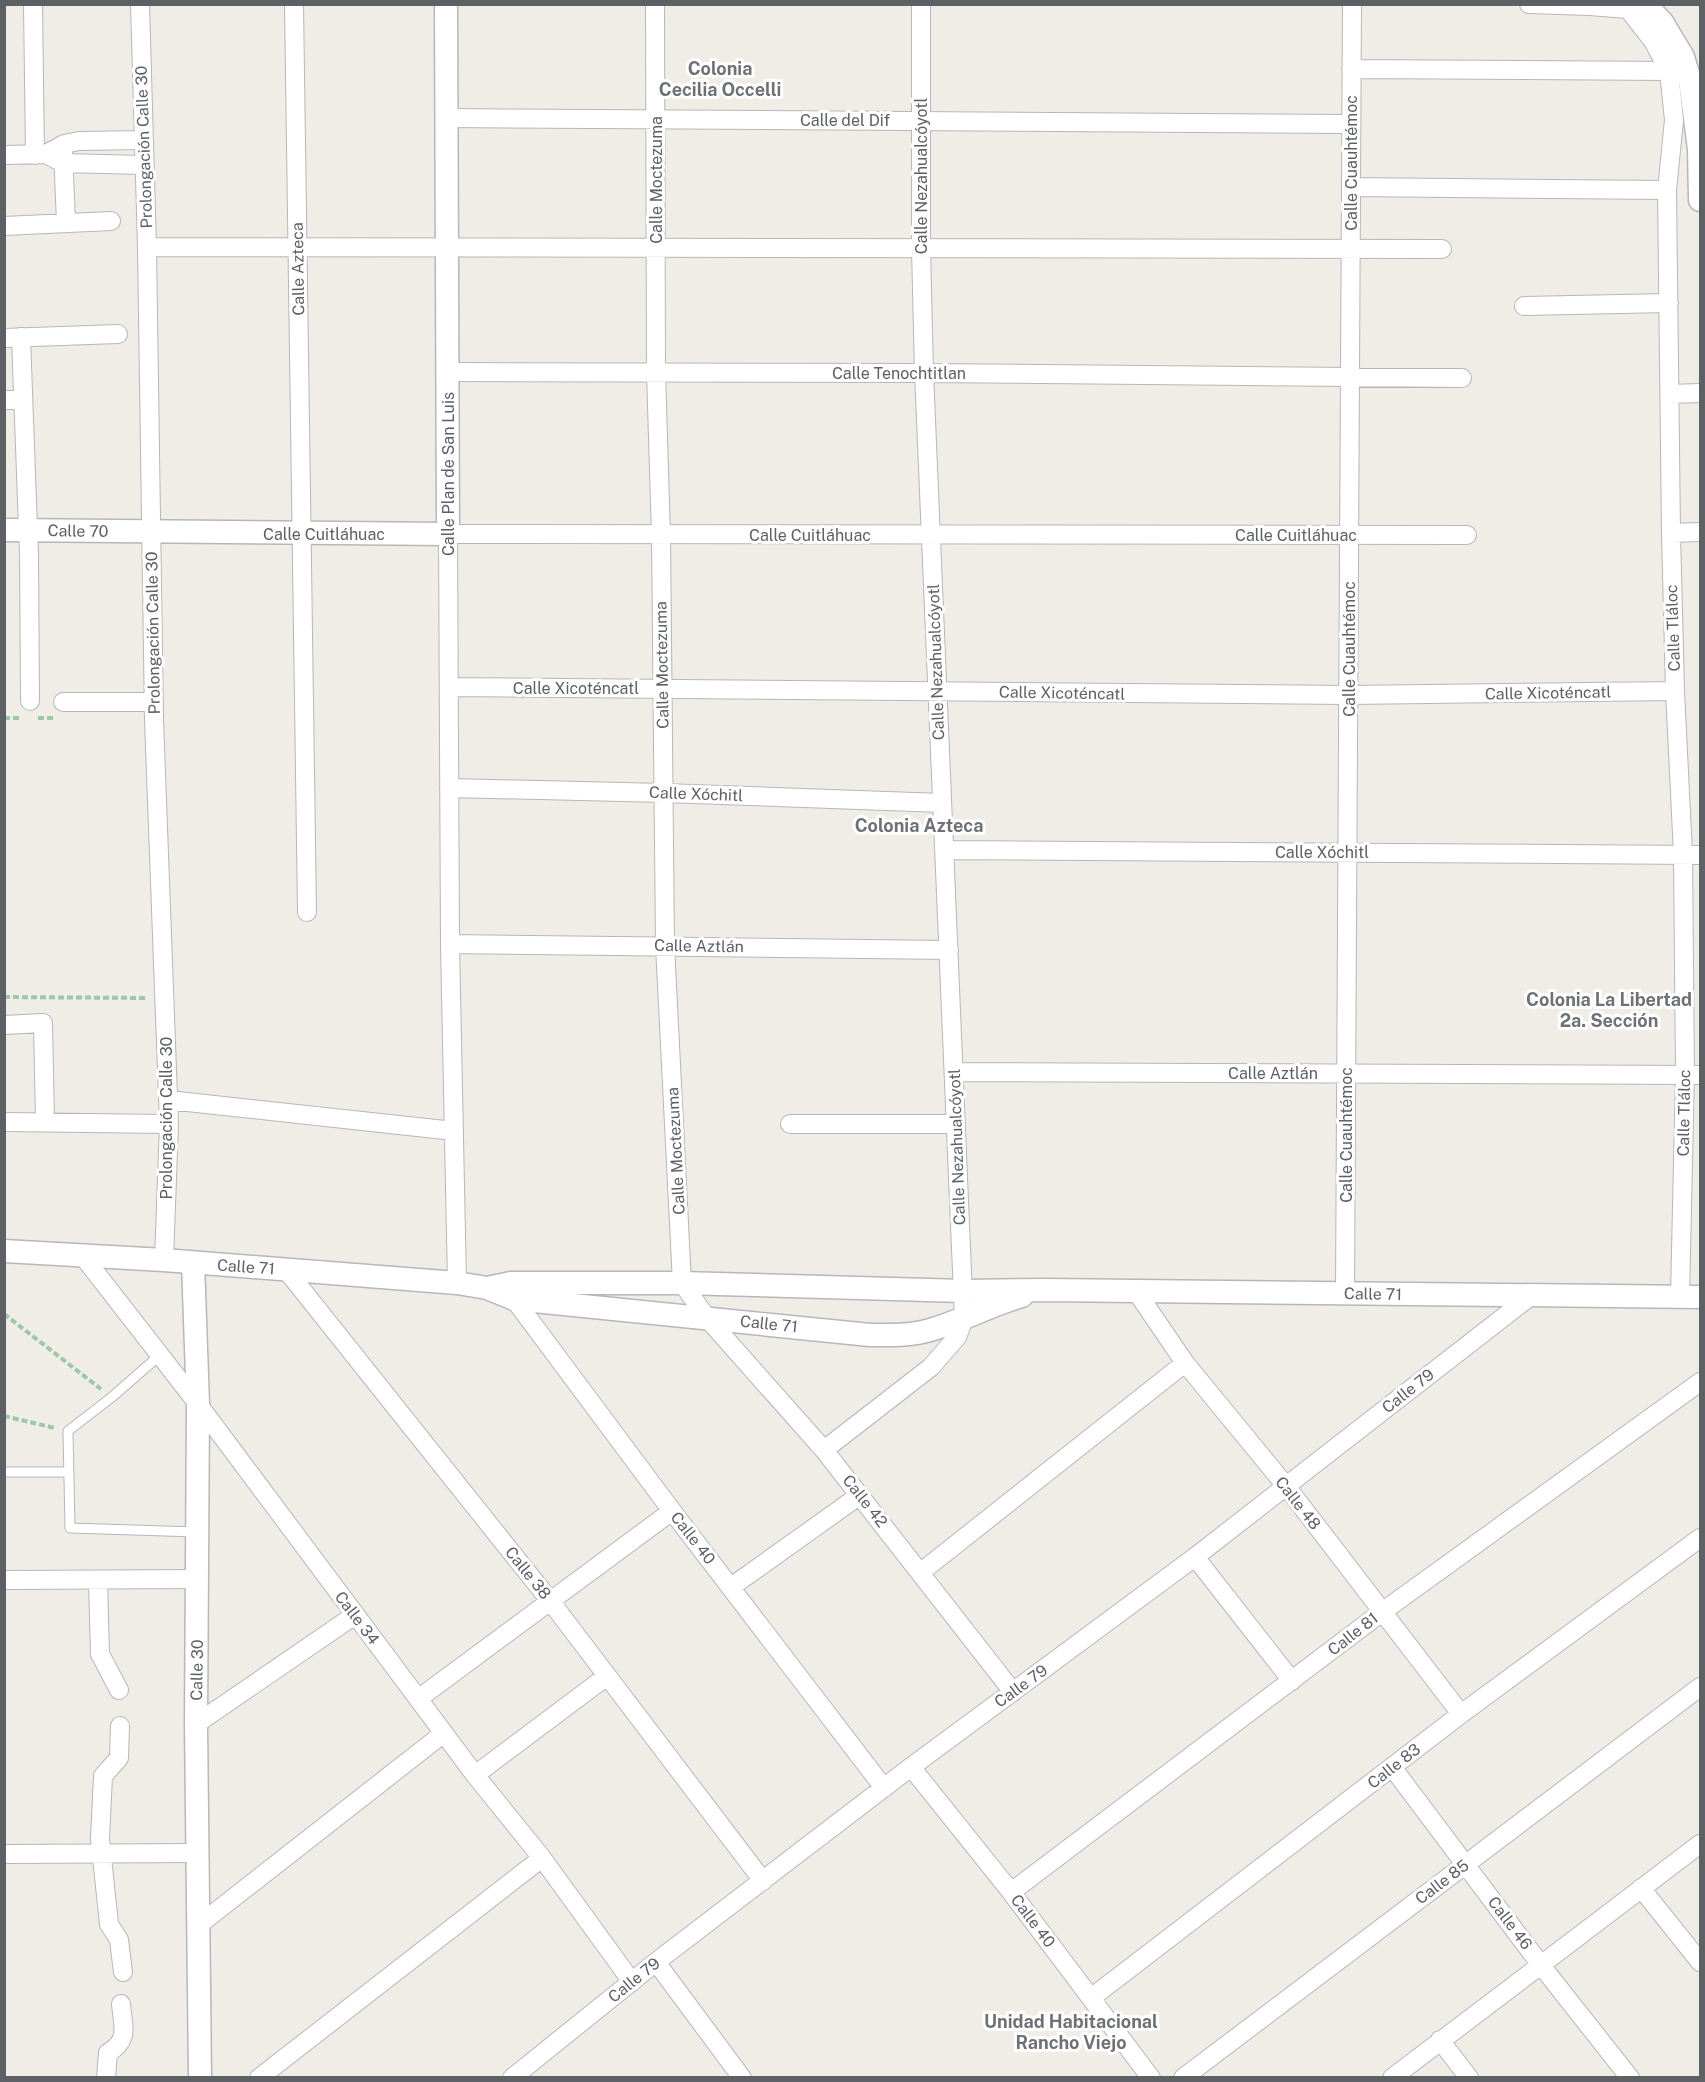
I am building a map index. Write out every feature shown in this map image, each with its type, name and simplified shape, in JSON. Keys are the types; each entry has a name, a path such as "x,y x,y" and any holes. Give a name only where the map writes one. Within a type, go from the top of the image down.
{"street":[{"path":"33,4 41,154"},
{"name":"Prolongación Calle 30","path":"140,4 147,246 154,702 169,1100 164,1260"},
{"name":"Calle Azteca","path":"294,4 307,912"},
{"name":"Calle Plan de San Luis","path":"446,4 450,944 457,1282"},
{"name":"Calle Moctezuma","path":"655,4 656,373 661,535 665,946 682,1283"},
{"name":"Calle Nezahualcóyotl","path":"921,4 921,248 924,373 964,1319"},
{"name":"Calle Cuauhtémoc","path":"1346,1293 1352,4"},
{"path":"1529,4 1590,6"},
{"name":"Calle Tláloc","path":"1645,4 1662,22 1676,64 1674,120 1667,190 1675,691 1692,854 1693,1075 1690,1297"},
{"name":"Calle Tláloc","path":"1590,6 1628,9 1653,41 1690,80 1699,149 1701,200"},
{"path":"1351,69 1676,64"},
{"name":"Calle del Dif","path":"446,118 1351,124"},
{"path":"4,155 41,154 64,144 79,141 143,140"},
{"path":"64,144 66,222"},
{"path":"41,154 63,163 143,165"},
{"path":"1351,187 1667,190"},
{"path":"4,226 111,221"},
{"path":"147,246 1443,249"},
{"path":"1524,306 1669,303"},
{"path":"30,701 27,530 14,400 13,338 118,334"},
{"name":"Calle Tenochtitlan","path":"447,372 924,373 1462,378"},
{"path":"1670,394 1701,393"},
{"name":"Calle 70","path":"4,530 152,532"},
{"name":"Calle Cuitláhuac","path":"152,532 661,535 1467,535"},
{"path":"1671,533 1701,532"},
{"name":"Calle Xicoténcatl","path":"449,687 1348,695 1675,691"},
{"path":"63,702 154,702"},
{"name":"Calle Xóchitl","path":"449,788 942,803"},
{"name":"Calle Xóchitl","path":"944,850 1692,854"},
{"name":"Calle Aztlán","path":"450,944 948,950"},
{"path":"4,1025 43,1023 45,1122"},
{"name":"Calle Aztlán","path":"954,1072 1693,1075"},
{"path":"169,1100 454,1131"},
{"path":"4,1122 169,1124"},
{"path":"790,1124 956,1124"},
{"name":"Calle 71","path":"4,1251 164,1260 457,1282 708,1318 870,1335 899,1336 928,1331 964,1319 1003,1301 1046,1290"},
{"name":"Calle 34","path":"82,1255 198,1404 475,1775 542,1858 632,1982"},
{"name":"Calle 30","path":"193,1263 198,1404 196,1724 200,2078"},
{"name":"Calle 38","path":"287,1271 551,1602 764,1881"},
{"path":"682,1283 708,1318"},
{"name":"Calle 71","path":"512,1291 682,1283 963,1291 1690,1297"},
{"name":"Calle 40","path":"512,1291 672,1511 885,1788"},
{"name":"Calle 48","path":"1137,1291 1185,1363 1286,1486 1461,1713"},
{"name":"Calle 79","path":"512,2078 656,1962 911,1767 1195,1557 1532,1295"},
{"name":"Calle 42","path":"708,1318 824,1450 1013,1692"},
{"path":"824,1450 931,1367 957,1338 964,1319"},
{"path":"921,1572 1185,1363"},
{"name":"Calle 81","path":"1011,1892 1382,1612 1701,1382"},
{"path":"731,1587 860,1495"},
{"path":"418,1699 672,1511"},
{"name":"Calle 83","path":"1091,1998 1461,1713 1701,1538"},
{"path":"1195,1557 1292,1681"},
{"path":"4,1580 198,1579"},
{"path":"98,1580 100,1654 120,1689"},
{"path":"196,1724 355,1615"},
{"path":"475,1775 607,1676"},
{"name":"Calle 85","path":"1183,2078 1701,1687"},
{"path":"120,1726 119,1758 103,1776 101,1853 109,1924 119,1940 123,1972"},
{"path":"200,1924 444,1733"},
{"name":"Calle 40","path":"911,1767 1011,1892 1151,2078"},
{"name":"Calle 46","path":"1392,1767 1540,1964 1630,2078"},
{"path":"1392,2078 1701,1844"},
{"path":"4,1854 199,1853"},
{"path":"259,2078 542,1858"},
{"path":"1641,1888 1701,1962"},
{"path":"656,1962 742,2078"},
{"path":"106,2078 108,2053 119,2046 123,2039 121,2004"},
{"path":"1440,2040 1469,2078"}],"lane":[{"path":"160,1355 112,1397 68,1431 70,1528 197,1532"},
{"path":"4,1472 68,1472"}],"path":[{"path":"4,997 165,998"},
{"path":"4,1314 112,1397"},
{"path":"4,1416 68,1431"}],"district":[{"name":"Colonia Cecilia Occelli","path":"720,78"},
{"name":"Colonia Azteca","path":"919,825"},
{"name":"Colonia La Libertad 2a. Sección","path":"1609,1009"},
{"name":"Unidad Habitacional Rancho Viejo","path":"1071,2031"}]}
